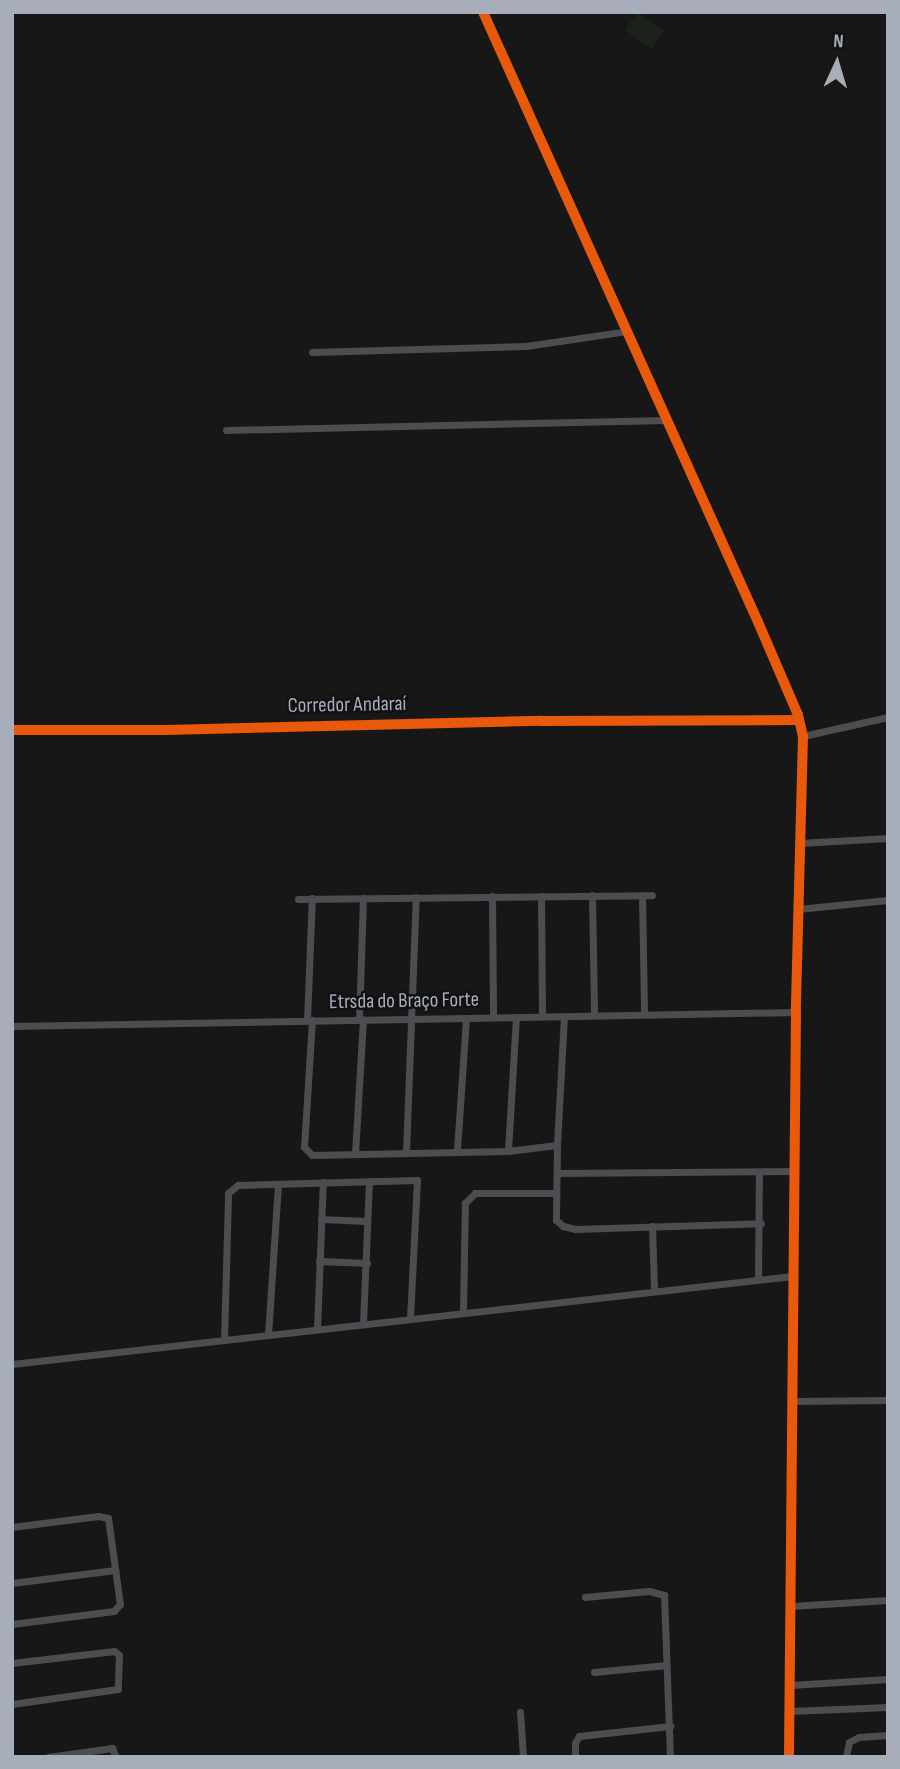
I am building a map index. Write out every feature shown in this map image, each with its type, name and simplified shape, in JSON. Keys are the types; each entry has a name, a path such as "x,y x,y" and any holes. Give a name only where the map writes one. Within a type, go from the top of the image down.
{"street":[{"path":"483,12 667,420 799,720 803,736 796,1012 789,1757"},
{"path":"312,352 526,346 627,331"},
{"path":"226,430 667,420"},
{"path":"803,736 888,717"},
{"name":"Corredor Andaraí","path":"12,730 683,719 799,720"},
{"path":"800,843 888,838"},
{"path":"592,895 594,1015"},
{"path":"642,895 644,1014"},
{"path":"298,899 652,895"},
{"path":"492,896 493,1017"},
{"path":"541,896 542,1016"},
{"path":"406,1152 416,897"},
{"path":"312,898 304,1147 312,1155 508,1151 557,1145"},
{"path":"355,1154 363,898"},
{"path":"798,909 888,900"},
{"name":"Etrsda do Braço Forte","path":"12,1026 796,1012"},
{"path":"564,1016 556,1220 563,1226 575,1229 761,1223"},
{"path":"457,1150 466,1017"},
{"path":"508,1151 516,1017"},
{"path":"557,1173 794,1171"},
{"path":"758,1279 761,1223 759,1173"},
{"path":"224,1340 228,1192 238,1185 417,1180 411,1319"},
{"path":"363,1324 369,1181"},
{"path":"317,1329 323,1182"},
{"path":"268,1335 278,1184"},
{"path":"463,1313 466,1203 475,1193 556,1193"},
{"path":"321,1219 367,1221"},
{"path":"652,1226 654,1291"},
{"path":"319,1261 367,1263"},
{"path":"12,1364 793,1276"},
{"path":"792,1401 888,1400"},
{"path":"12,1527 106,1516 110,1521 120,1604 117,1609 12,1624"},
{"path":"12,1583 115,1570"},
{"path":"585,1597 661,1592 666,1607 670,1757"},
{"path":"791,1606 888,1600"},
{"path":"12,1663 114,1651 119,1655 118,1689 12,1704"},
{"path":"594,1672 667,1665"},
{"path":"790,1685 888,1679"},
{"path":"790,1711 888,1707"},
{"path":"520,1712 523,1757"},
{"path":"575,1757 575,1743 579,1736 670,1726"},
{"path":"846,1757 849,1742 859,1737 888,1735"},
{"path":"48,1757 112,1748 116,1757"}],"shaded area":[{"path":"637,13 664,31 652,49 625,30"}],"cycle path":[{"path":"483,12 758,622 798,715 803,736 796,1012 789,1757"},
{"path":"12,730 165,730 541,721 799,720"}]}
